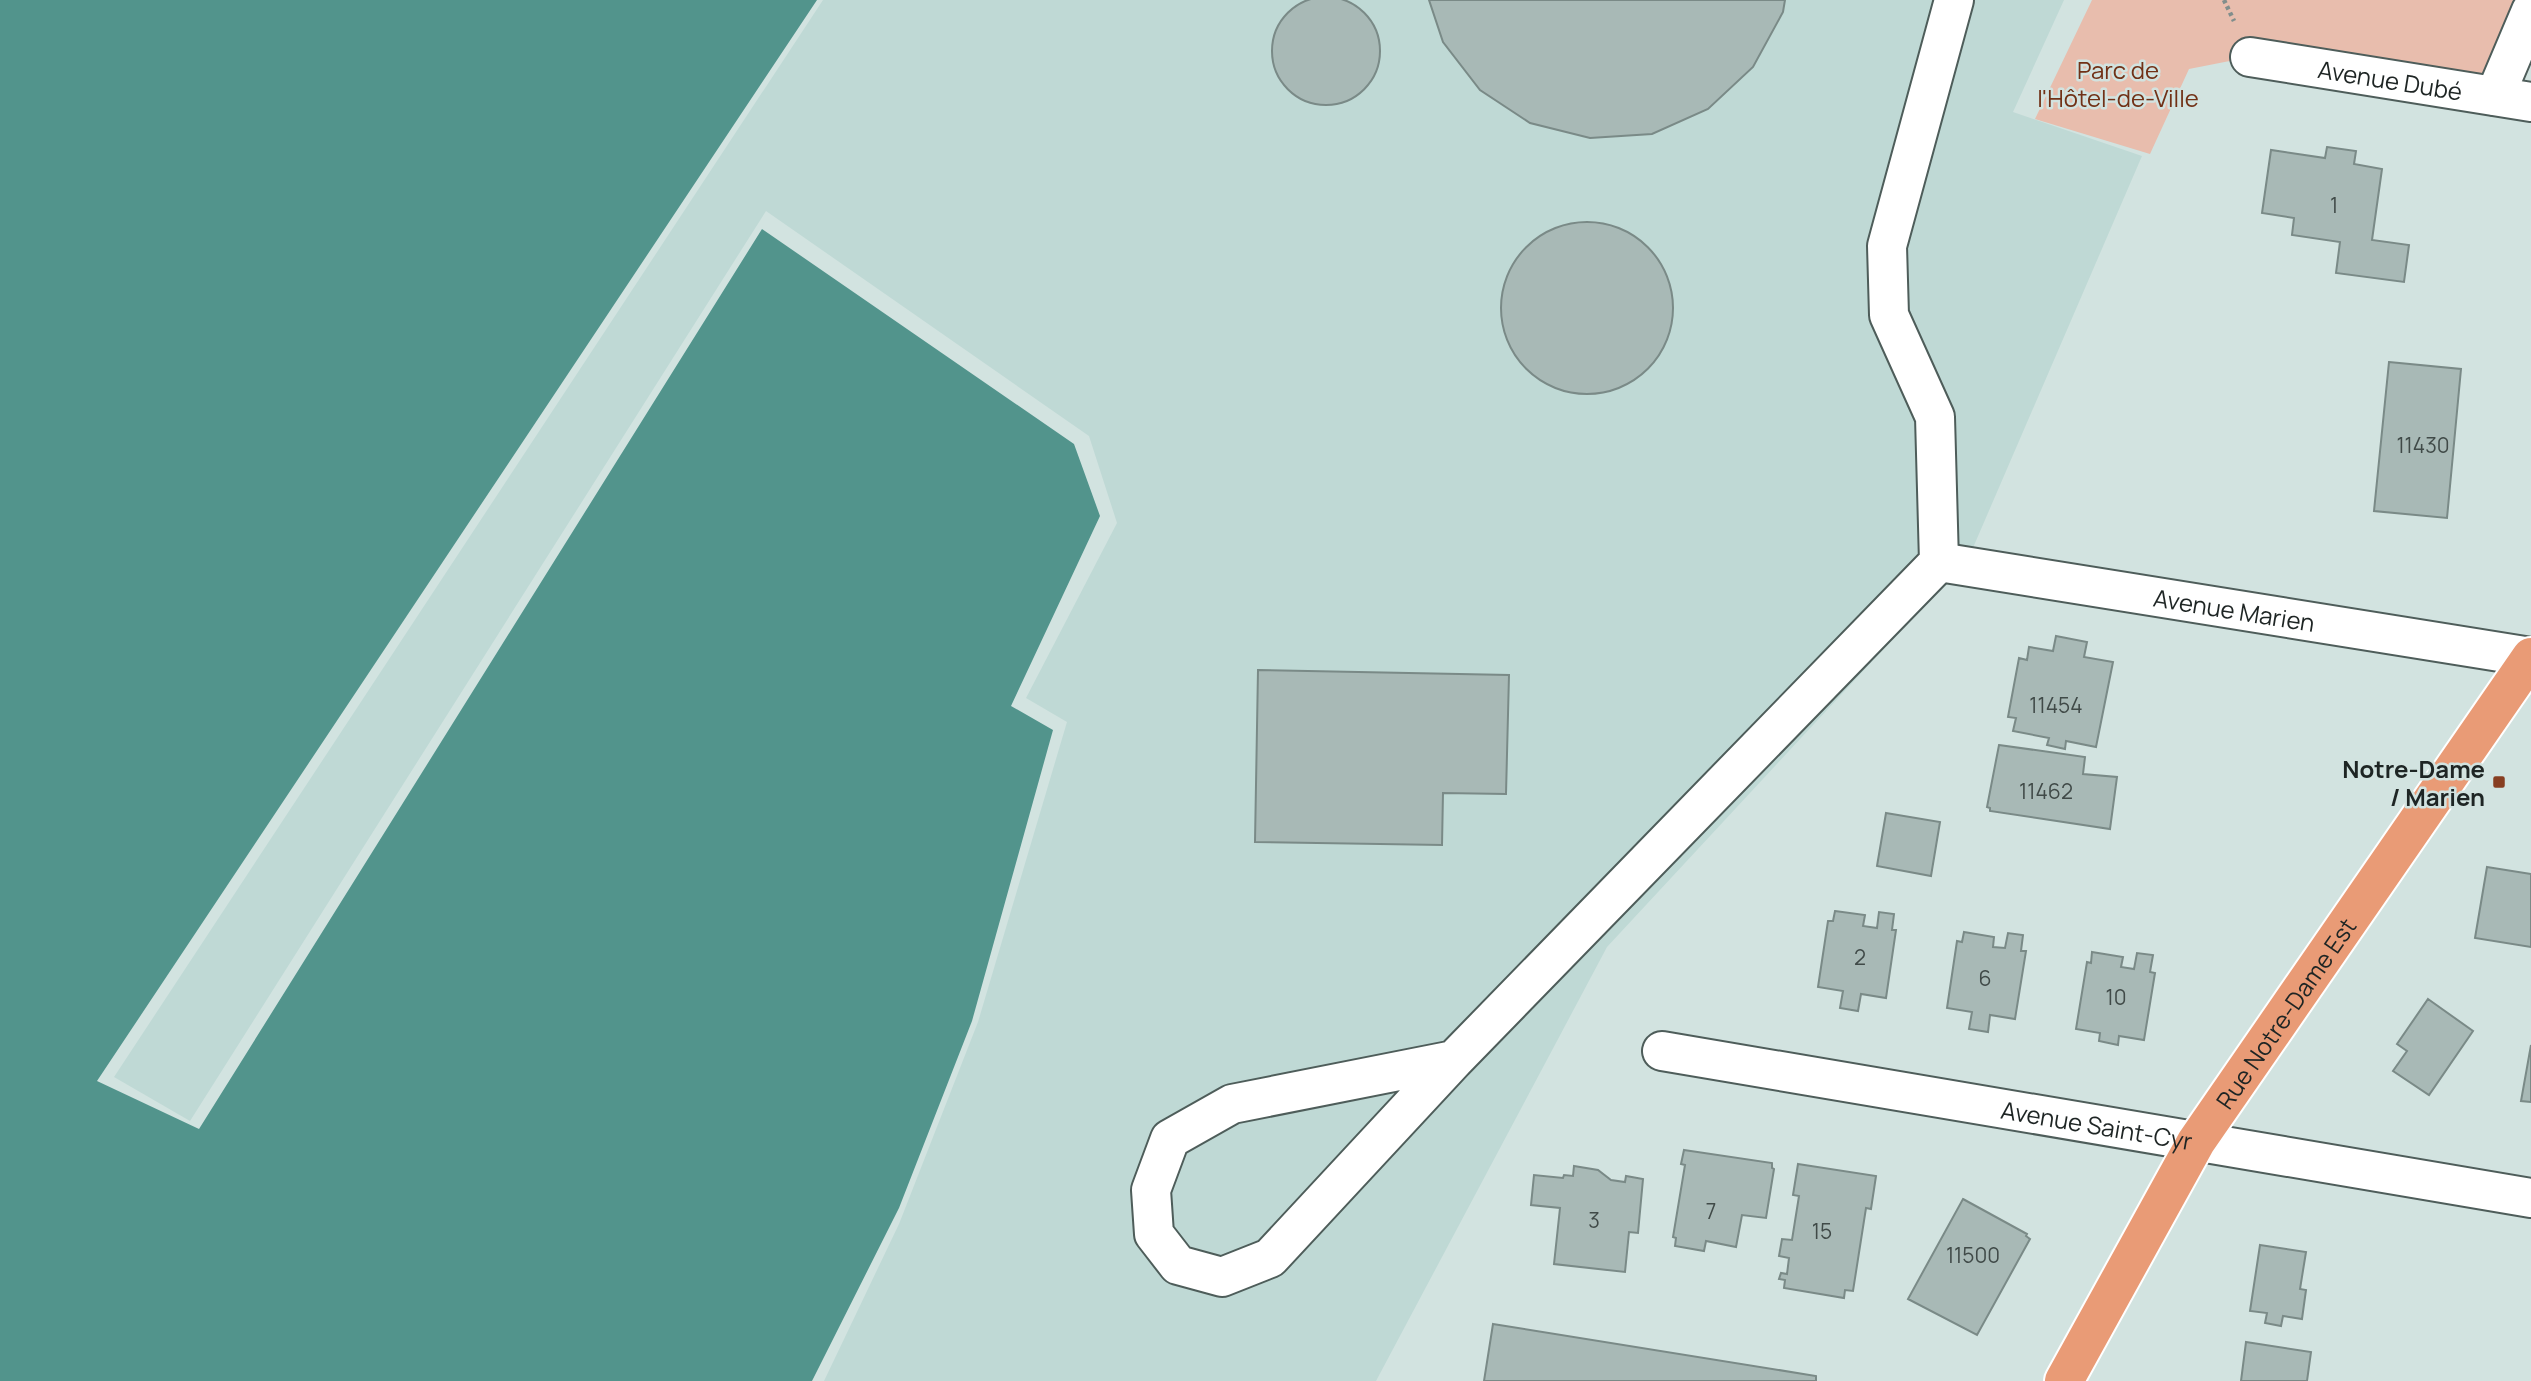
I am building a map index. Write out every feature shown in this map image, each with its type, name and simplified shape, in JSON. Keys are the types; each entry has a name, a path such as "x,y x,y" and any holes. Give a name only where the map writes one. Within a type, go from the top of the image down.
{"main road":[{"name":"Rue Notre-Dame Est","path":"2064,1381 2196,1142 2531,657"}],"street":[{"path":"1454,1060 1232,1104 1170,1139 1151,1190 1154,1234 1178,1265 1222,1277 1270,1258 1454,1060 1939,562 1935,417 1889,315 1887,246 1954,0"},
{"path":"2513,99 2531,11"},
{"name":"Avenue Dubé","path":"2250,57 2513,99"},
{"name":"Avenue Marien","path":"1939,562 2531,657"},
{"name":"Avenue Saint-Cyr","path":"1662,1051 2531,1198"}],"shaded area":[{"path":"823,0 2064,0 2013,112 2142,156 1969,557 1607,947 1376,1381 824,1381 899,1224 978,1022 1067,722 1026,698 1117,523 1089,436 766,211 190,1121 114,1077"}],"green space":[{"name":"Parc de l'Hôtel-de-Ville","path":"2092,0 2531,0 2495,96 2250,57 2189,69 2150,154 2035,119"}],"water":[{"path":"0,0 817,0 97,1081 199,1129 762,229 1074,444 1100,516 1011,706 1053,730 972,1021 899,1208 812,1381 0,1381"}],"building":[{"path":"1326,-3 1347,1 1364,13 1376,30 1380,51 1376,72 1364,89 1347,101 1326,105 1305,101 1288,89 1276,72 1272,51 1276,30 1288,13 1305,1"},
{"path":"1429,0 1785,0 1783,12 1753,67 1708,109 1652,134 1590,138 1530,123 1480,90 1443,42"},
{"path":"2327,147 2356,151 2354,164 2382,169 2372,240 2409,245 2404,282 2336,273 2340,242 2292,235 2294,218 2262,213 2271,150 2325,158"},
{"path":"1587,222 1620,229 1648,247 1666,275 1673,308 1666,341 1648,369 1620,387 1587,394 1554,387 1526,369 1508,341 1501,308 1508,275 1526,247 1554,229"},
{"path":"2389,362 2461,369 2447,518 2374,511"},
{"path":"2056,636 2087,642 2084,657 2113,662 2096,747 2066,741 2065,749 2047,745 2049,738 2013,731 2016,718 2008,717 2019,658 2027,660 2029,647 2053,651"},
{"path":"1258,670 1509,675 1506,794 1443,793 1442,845 1255,842"},
{"path":"1999,745 2085,757 2083,774 2117,777 2110,829 1990,811 1987,807"},
{"path":"1886,813 1940,822 1931,876 1877,866"},
{"path":"2487,867 2531,874 2531,947 2475,938"},
{"path":"1835,911 1865,915 1863,926 1877,928 1879,912 1894,914 1892,930 1896,930 1886,998 1861,994 1858,1011 1840,1008 1843,991 1818,987 1828,921 1833,921"},
{"path":"1964,932 1994,937 1993,947 2005,948 2008,933 2023,935 2021,951 2026,951 2015,1019 1990,1015 1988,1032 1969,1029 1972,1012 1947,1008 1957,941 1962,942"},
{"path":"2092,952 2123,957 2121,967 2134,969 2137,953 2153,955 2150,972 2155,973 2144,1040 2119,1036 2118,1045 2099,1041 2100,1033 2076,1029 2087,962 2091,963"},
{"path":"2428,999 2473,1031 2429,1095 2393,1071 2407,1051 2397,1044"},
{"path":"2531,1045 2531,1102 2521,1101"},
{"path":"1684,1150 1772,1163 1774,1169 1766,1218 1742,1215 1736,1247 1706,1241 1704,1251 1675,1246 1676,1238 1673,1237 1685,1165 1681,1164"},
{"path":"1798,1164 1876,1176 1871,1209 1866,1208 1853,1291 1845,1290 1844,1298 1784,1288 1785,1280 1779,1279 1781,1273 1787,1274 1789,1258 1779,1256 1782,1239 1792,1240 1799,1196 1793,1195"},
{"path":"1574,1166 1598,1170 1611,1180 1625,1182 1626,1176 1643,1179 1638,1233 1629,1232 1625,1272 1554,1264 1560,1208 1531,1205 1534,1175 1563,1178 1564,1175 1573,1176"},
{"path":"1963,1199 2027,1234 2030,1239 1977,1335 1908,1299"},
{"path":"2260,1245 2306,1252 2300,1289 2306,1290 2302,1319 2283,1316 2281,1326 2265,1323 2267,1313 2250,1311"},
{"path":"1493,1324 1816,1376 1816,1381 1484,1381"},
{"path":"2246,1342 2311,1352 2307,1381 2241,1381"}],"place":[{"name":"Notre-Dame / Marien","path":"2499,782"}]}
